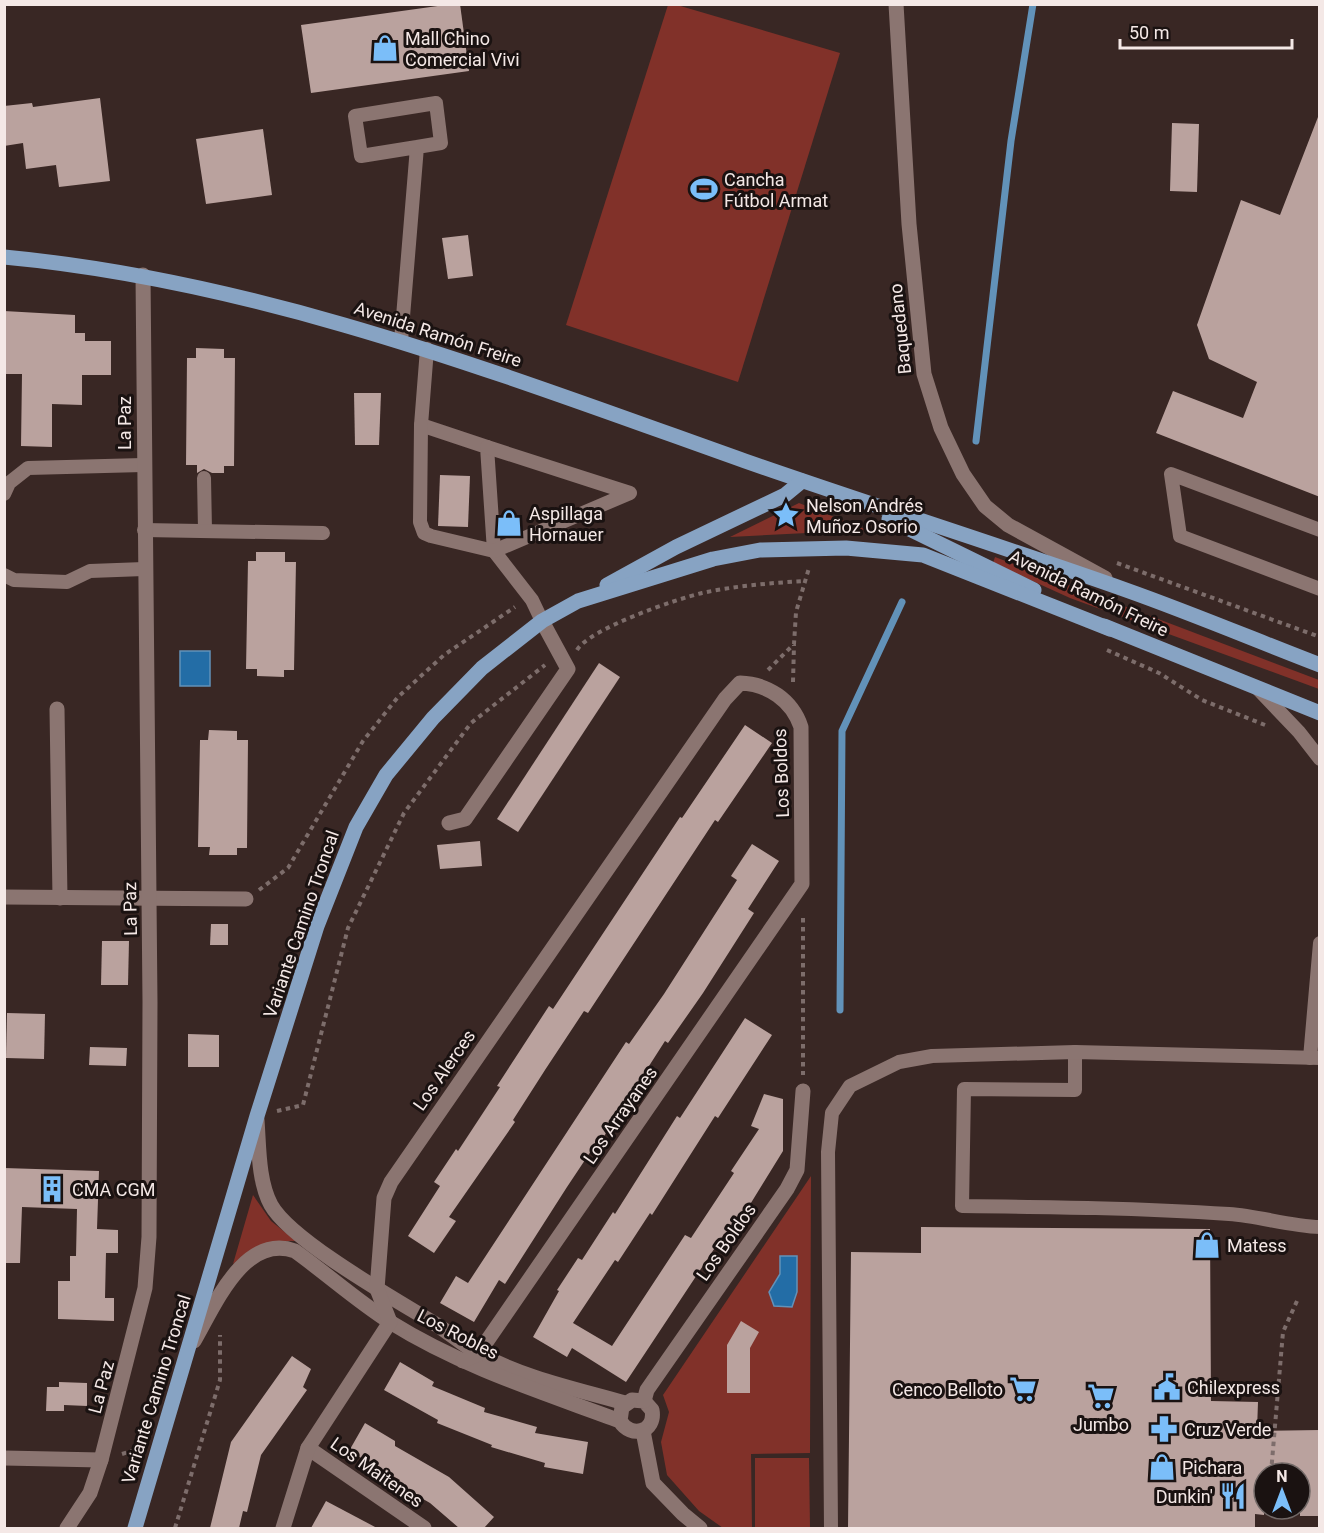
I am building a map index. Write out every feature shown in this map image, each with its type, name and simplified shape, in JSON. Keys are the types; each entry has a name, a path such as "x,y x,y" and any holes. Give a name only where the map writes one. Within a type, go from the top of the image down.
{"main road":[{"name":"Avenida Ramón Freire","path":"4,257 64,262 143,275 308,313 427,349 802,481 1127,590 1320,665"},
{"path":"578,601 676,547 785,495 802,481"},
{"name":"Avenida Ramón Freire","path":"846,496 1110,629 1320,713"},
{"name":"Variante Camino Troncal","path":"135,1528 257,1116 317,926 356,827 386,775 433,718 482,668 542,621 578,601 713,559 760,550 816,548 923,555 1110,629"}],"street":[{"name":"Baquedano","path":"896,4 909,224 924,374 941,428 963,474 985,506 1008,525 1127,590"},
{"name":"La Paz","path":"67,1528 90,1493 101,1460 146,1288 151,1185 143,275"},
{"path":"449,823 465,819 567,669 542,621"},
{"name":"Los Alerces","path":"390,1322 377,1289 384,1198 405,1159 724,699 740,683 754,684"},
{"name":"Los Boldos","path":"754,684 778,694 792,707 801,727 802,884"},
{"path":"57,709 60,898"},
{"name":"Los Arrayanes","path":"464,1361 478,1354 802,884"},
{"path":"4,897 246,899"},
{"name":"Los Boldos","path":"644,1401 647,1390 787,1189 797,1170 803,1091"},
{"name":"Los Robles","path":"257,1116 259,1158 271,1203 281,1218 306,1239 377,1289 478,1354 543,1379 625,1403 632,1400 644,1401"},
{"path":"189,1348 237,1272 255,1254 276,1247 295,1251 306,1239"},
{"name":"Los Robles","path":"295,1251 390,1322 464,1361 534,1392 620,1421 629,1431 643,1431"},
{"path":"284,1528 308,1448 390,1322"},
{"path":"644,1401 652,1410 653,1416 648,1428 643,1431 653,1483 682,1514 700,1528"},
{"path":"620,1421 620,1412 625,1403"},
{"name":"Los Maitenes","path":"308,1448 423,1528"},
{"path":"4,1458 101,1460"}],"lane":[{"path":"436,103 441,143 417,147 361,156 355,116 436,103"},
{"path":"401,341 417,147"},
{"path":"421,425 630,493 495,550 424,533 420,522 421,425 427,349"},
{"path":"487,447 495,550 532,600 542,621"},
{"path":"4,494 9,483 28,468 143,465"},
{"path":"1320,530 1171,474 1180,536 1320,589"},
{"path":"204,478 205,530"},
{"path":"144,530 323,533"},
{"path":"4,575 14,580 67,582 90,571 144,569"},
{"path":"1258,689 1299,732 1320,759"},
{"path":"831,1528 828,1152 831,1113 850,1086 899,1062 932,1056 1076,1052 1315,1058 1320,943"},
{"path":"1076,1052 1074,1090 964,1089 962,1206 1245,1215 1300,1226 1320,1227"}],"path":[{"path":"792,707 796,612 816,548"},
{"path":"1111,561 1320,636"},
{"path":"809,567 820,567"},
{"path":"257,1116 303,1105 348,928 404,813 471,723 542,665 572,659 581,642 605,628 702,593 804,581"},
{"path":"246,899 288,868 363,741 398,698 444,655 509,610 532,600"},
{"path":"754,684 794,644"},
{"path":"1106,650 1159,672 1202,700 1275,729"},
{"path":"802,884 803,1091"},
{"path":"1272,1461 1283,1332 1296,1301"},
{"path":"175,1528 220,1380 220,1333"},
{"path":"101,1460 159,1443"}],"shaded area":[{"name":"Cancha Fútbol Armat","path":"668,5 677,5 840,53 738,382 566,325"},
{"path":"799,503 867,530 730,537"},
{"path":"995,557 1319,680 1319,689 1070,598 993,563"},
{"path":"811,1176 810,1453 751,1454 752,1528 723,1528 699,1511 667,1475 661,1442 669,1412 663,1395"},
{"path":"253,1195 271,1221 296,1241 262,1245 233,1264"},
{"path":"755,1458 809,1458 810,1528 755,1528"}],"water":[{"path":"180,651 210,651 210,686 180,686"},
{"path":"780,1256 797,1256 797,1292 792,1307 774,1306 769,1292 780,1274"}],"building":[{"name":"Mall Chino Comercial Vivi","path":"460,4 469,71 311,93 301,25"},
{"path":"100,98 110,181 59,187 56,165 26,169 23,143 4,146 4,106 32,103 33,107"},
{"path":"1318,117 1320,117 1320,497 1156,433 1173,391 1243,418 1257,382 1209,359 1197,325 1241,200 1280,215"},
{"path":"1172,123 1199,124 1197,192 1170,191"},
{"path":"263,129 272,195 206,204 196,139"},
{"path":"468,235 473,276 448,279 442,238"},
{"path":"4,311 75,315 75,333 85,333 85,341 111,341 111,375 82,375 82,405 52,404 52,447 21,446 22,374 5,374"},
{"path":"196,348 224,349 224,358 235,358 234,466 224,466 224,473 212,473 204,469 197,473 197,465 186,465 187,358 196,358"},
{"path":"354,393 381,393 379,445 355,445"},
{"path":"440,475 470,476 468,527 438,526"},
{"path":"256,552 285,552 285,562 296,562 294,670 284,670 284,677 257,676 257,669 246,669 248,561 256,561"},
{"path":"599,663 620,677 518,832 497,819"},
{"path":"745,725 772,743 718,822 715,820 588,1013 584,1011 513,1120 515,1122 449,1217 456,1221 434,1253 408,1236 440,1186 434,1182 456,1149 458,1151 500,1087 497,1086 549,1006 553,1009 680,817 682,818"},
{"path":"209,730 237,731 237,740 248,740 247,848 237,848 237,855 209,855 210,847 198,847 200,740 208,740"},
{"path":"480,841 482,866 440,869 437,845"},
{"path":"752,844 779,861 748,909 754,913 703,993 668,1043 665,1041 505,1284 499,1280 474,1322 440,1303 456,1276 468,1283 626,1042 629,1044 664,994 737,880 731,876"},
{"path":"211,924 228,924 228,945 210,945"},
{"path":"102,941 129,941 128,985 101,985"},
{"path":"7,1013 45,1014 44,1059 6,1058"},
{"path":"745,1018 772,1035 718,1118 715,1116 652,1215 650,1213 618,1262 615,1260 573,1323 612,1346 685,1235 691,1238 734,1173 731,1171 759,1129 751,1126 764,1094 783,1099 783,1151 730,1237 724,1234 626,1382 572,1348 567,1357 533,1337 559,1291 557,1290 578,1258 582,1260 613,1212 615,1214 677,1116 680,1118"},
{"path":"188,1034 219,1035 219,1067 188,1067"},
{"path":"90,1047 127,1048 126,1066 89,1065"},
{"path":"4,1168 99,1171 97,1229 118,1230 118,1253 106,1253 105,1298 114,1298 114,1321 58,1319 58,1281 70,1281 70,1256 76,1256 77,1209 22,1207 20,1263 4,1263"},
{"name":"Cenco Belloto","path":"921,1227 1210,1229 1211,1401 1258,1402 1257,1431 1320,1430 1320,1516 1312,1516 1312,1461 1252,1461 1252,1521 1255,1521 1255,1528 848,1528 851,1252 921,1253"},
{"path":"741,1321 759,1332 750,1348 750,1393 727,1393 727,1345"},
{"path":"292,1356 311,1369 303,1387 307,1390 261,1455 247,1512 243,1511 239,1528 210,1528 231,1442"},
{"path":"400,1362 434,1382 432,1386 485,1408 484,1412 537,1427 535,1433 588,1442 583,1474 544,1467 545,1463 491,1447 492,1445 437,1423 438,1420 384,1390"},
{"path":"59,1382 87,1383 87,1406 64,1405 64,1411 46,1411 47,1387 59,1387"},
{"path":"365,1423 395,1441 395,1446 449,1477 494,1517 484,1528 459,1528 430,1503 397,1484 400,1480 349,1451"},
{"path":"326,1501 377,1528 311,1528"}],"waterway":[{"path":"976,441 1011,141 1033,4"},
{"path":"840,1010 842,731 902,602"}],"place":[{"name":"Mall Chino Comercial Vivi","path":"385,48"},
{"name":"Cancha Fútbol Armat","path":"704,189"},
{"name":"Nelson Andrés Muñoz Osorio","path":"786,515"},
{"name":"Aspillaga Hornauer","path":"509,523"},
{"name":"CMA CGM","path":"52,1189"},
{"name":"Matess","path":"1207,1245"},
{"name":"Chilexpress","path":"1167,1387"},
{"name":"Cenco Belloto","path":"1023,1389"},
{"name":"Jumbo","path":"1101,1396"},
{"name":"Cruz Verde","path":"1164,1429"},
{"name":"Pichara","path":"1162,1467"},
{"name":"Dunkin'","path":"1233,1496"}]}
